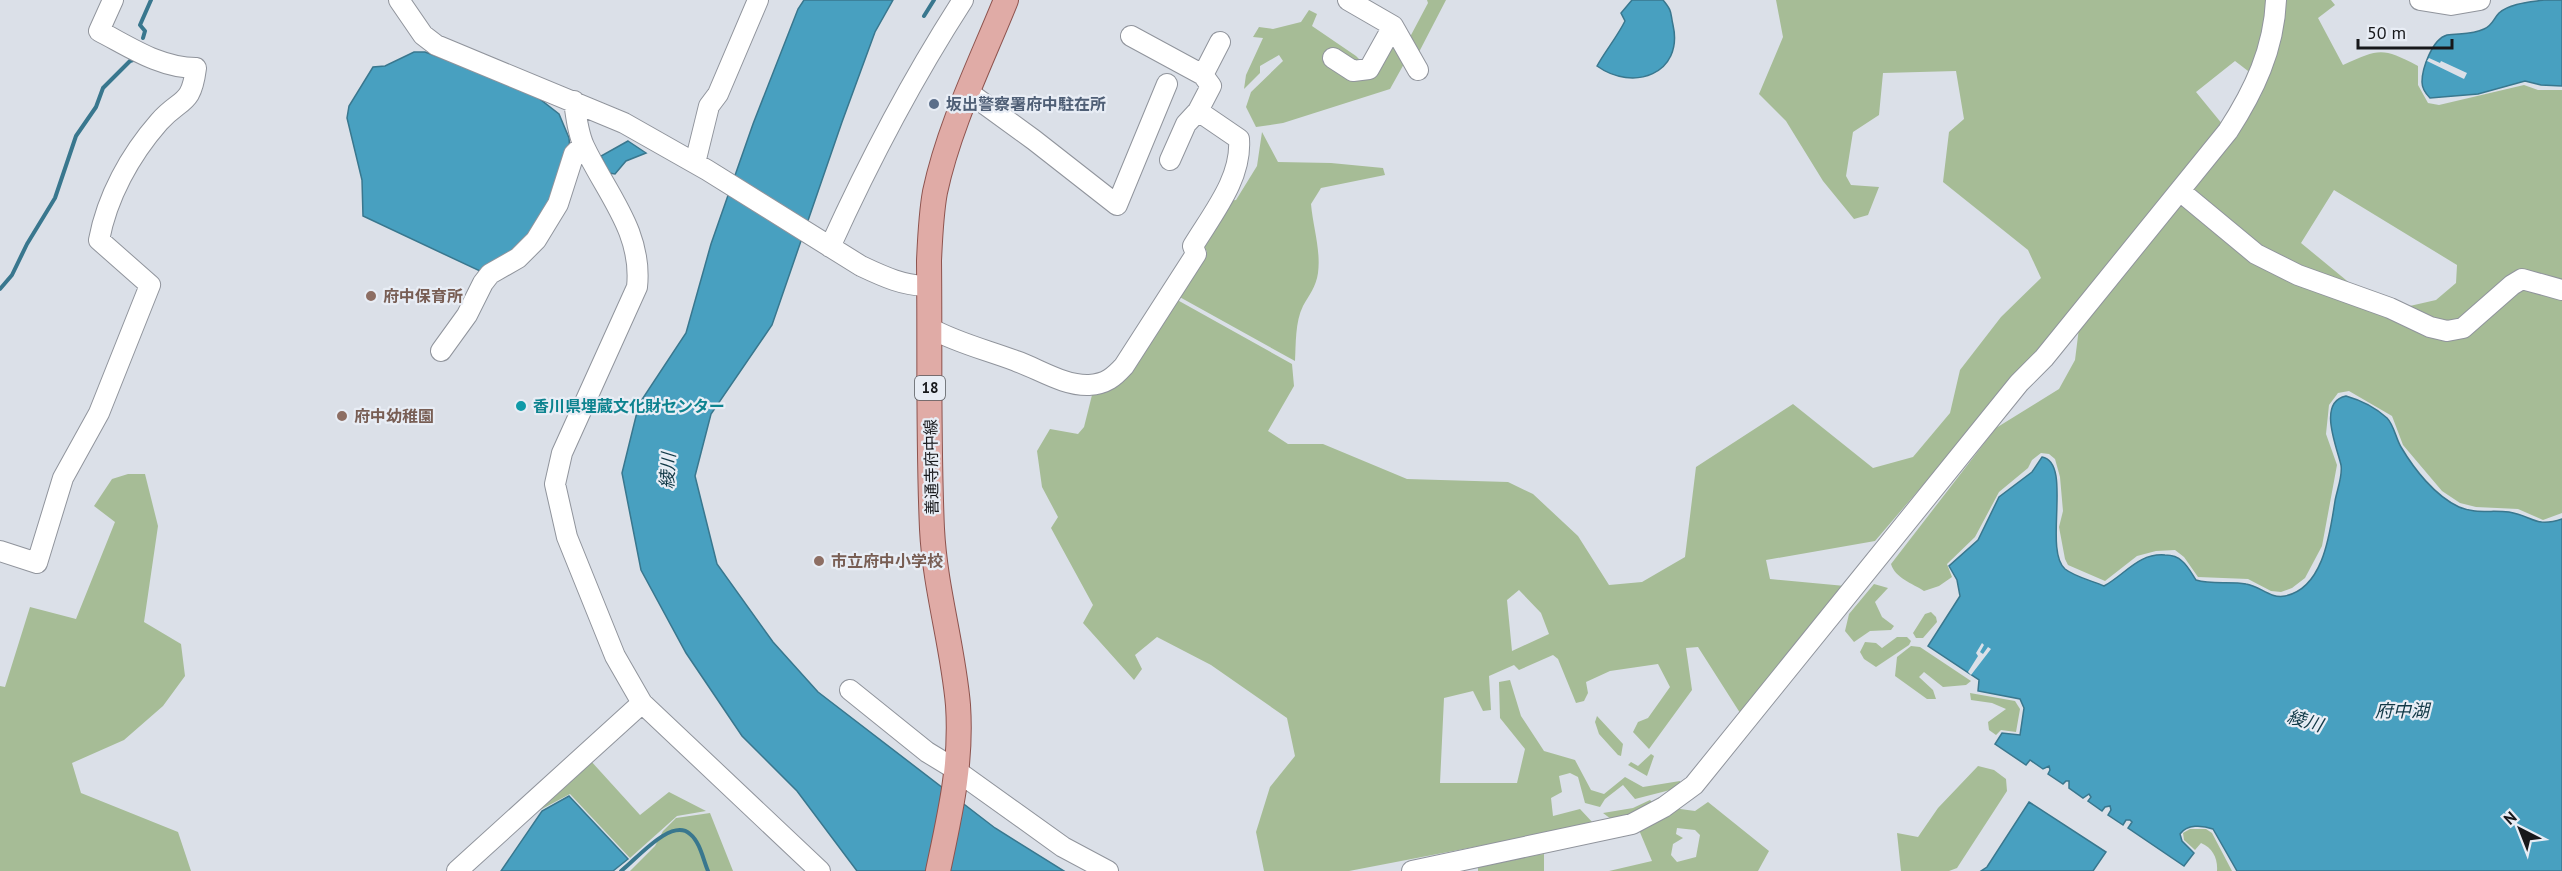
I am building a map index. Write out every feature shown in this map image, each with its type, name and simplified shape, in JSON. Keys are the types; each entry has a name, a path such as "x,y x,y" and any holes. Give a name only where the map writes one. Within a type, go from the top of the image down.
{"main road":[{"name":"善通寺府中線","path":"938,871 957,780 956,688 937,576 932,530 929,261 935,193 942,164 968,92 1006,0"}],"street":[{"path":"0,551 37,563 63,478 99,413 150,285 99,240 101,227 123,173 160,121 186,101 193,88 196,68 178,68 161,63 99,31 113,0"},
{"path":"399,0 423,35 436,45 624,123 701,167 861,266 882,276 922,286 929,285"},
{"path":"701,167 709,106 718,94 758,0"},
{"path":"828,246 883,135 928,54 963,0"},
{"path":"1348,0 1393,26 1419,70"},
{"path":"1412,871 1632,824 1664,807 1694,785 2019,383 2044,358 2228,131 2248,100 2269,48 2276,0"},
{"path":"2420,0 2451,5 2480,0"},
{"path":"1333,58 1353,71 1369,69 1393,26"},
{"path":"1131,36 1203,75 1212,86 1198,111 1186,124 1170,160"},
{"path":"1203,75 1220,42"},
{"path":"968,92 1117,205 1167,84"},
{"path":"574,101 583,145 608,188 633,240 639,267 637,287 562,453 555,484 567,537 615,656 642,702 820,871"},
{"path":"930,328 945,337 1016,361 1068,382 1089,385 1111,380 1124,366 1196,254 1193,246 1229,186 1240,156 1239,139 1198,111"},
{"path":"441,351 467,315 490,274 518,258 536,240 558,204 574,154 583,145"},
{"path":"2180,191 2256,254 2298,275 2447,331 2463,328 2522,279 2562,290"},
{"path":"850,690 927,752 957,780 1063,847 1108,871"},
{"path":"457,871 642,702"}],"green space":[{"path":"1427,0 1446,0 1418,54 1405,62 1390,89 1283,123 1256,127 1246,107 1251,92 1283,61 1279,55 1260,66 1260,73 1244,89 1246,75 1263,38 1253,37 1259,27 1273,29 1301,22 1309,10 1317,14 1312,26 1363,63 1393,37 1410,37 1428,3"},
{"path":"1776,0 2271,0 2252,74 2235,61 2196,92 2223,125 2049,338 1875,541 1766,560 1770,579 1845,586 1742,716 1698,647 1686,648 1692,690 1649,749 1633,732 1638,722 1648,718 1670,687 1658,664 1610,671 1586,682 1588,693 1584,701 1576,703 1558,659 1553,655 1519,670 1514,665 1489,676 1491,710 1483,711 1473,691 1444,698 1440,783 1517,783 1525,749 1500,718 1499,682 1510,680 1521,716 1544,751 1575,760 1591,790 1604,794 1625,777 1643,787 1680,781 1680,784 1674,789 1635,799 1623,785 1605,799 1600,807 1585,803 1578,777 1570,773 1559,776 1562,792 1551,798 1553,816 1580,809 1594,824 1349,871 1264,871 1256,832 1270,787 1295,756 1287,718 1211,665 1157,637 1135,655 1142,669 1134,680 1083,623 1093,605 1051,528 1058,517 1042,487 1037,451 1050,429 1078,434 1084,427 1093,391 1172,297 1292,364 1294,386 1268,431 1288,444 1323,444 1407,479 1508,482 1533,494 1578,536 1609,585 1642,582 1685,557 1696,467 1793,404 1873,468 1913,457 1950,413 1960,370 2001,317 2041,278 2028,250 1943,182 1949,132 1964,119 1956,71 1883,73 1879,115 1853,132 1846,176 1851,185 1879,187 1868,215 1854,219 1823,181 1786,121 1759,94 1783,37","holes":["1519,590 1541,613 1549,634 1512,651 1507,600"]},
{"path":"2283,0 2331,0 2335,5 2318,18 2343,65 2380,52 2406,60 2418,66 2418,85 2428,103 2439,105 2524,85 2538,90 2562,90 2562,513 2543,520 2518,509 2476,507 2460,503 2442,491 2403,445 2392,416 2349,391 2338,393 2329,405 2326,434 2337,465 2322,546 2305,578 2292,588 2281,592 2271,591 2248,579 2198,577 2184,557 2175,550 2156,551 2137,556 2105,581 2068,565 2059,527 2063,511 2060,477 2055,459 2049,454 2041,453 2032,460 2028,468 1999,492 1975,537 1947,564 1952,577 1939,586 1924,591 1904,580 1891,564 1996,428 2059,389 2075,360 2079,328 2234,139 2261,95 2282,35","holes":["2334,190 2457,265 2456,283 2436,300 2401,308 2363,294 2301,243"]},
{"path":"1262,132 1278,162 1331,163 1383,168 1385,175 1321,188 1311,204 1319,264 1314,287 1303,306 1299,319 1295,361 1176,295 1207,251 1200,247 1226,201 1236,200 1257,166"},
{"path":"128,474 145,474 158,526 144,622 181,644 185,676 163,706 124,740 72,763 81,793 178,832 191,871 0,871 0,686 5,687 30,607 76,619 115,522 94,506 112,479"},
{"path":"1874,584 1888,588 1875,602 1882,617 1894,626 1891,630 1870,631 1854,642 1845,631 1849,614"},
{"path":"1931,612 1937,622 1923,638 1916,638 1913,633 1925,614"},
{"path":"1897,637 1907,637 1911,641 1909,645 1876,667 1864,659 1860,652 1865,642 1876,643 1882,648"},
{"path":"1911,646 1920,647 1971,681 1966,685 1943,687 1924,672 1919,677 1933,690 1936,699 1927,699 1895,676 1897,657"},
{"path":"1970,693 2015,701 2020,709 2016,732 2001,730 1996,735 1989,730 1988,722 2006,709 1992,703 1971,700"},
{"path":"1597,716 1623,744 1621,756 1599,734 1595,722"},
{"path":"1651,754 1654,756 1647,776 1628,765 1631,762 1638,766"},
{"path":"590,760 640,815 669,792 706,811 677,816 630,858 570,794 540,810 538,808"},
{"path":"1978,766 1994,770 2006,779 2007,791 1957,868 1949,871 1901,871 1897,833 1918,837 1938,808"},
{"path":"1650,800 1655,805 1615,822 1603,813 1633,808"},
{"path":"1708,802 1769,851 1758,871 1609,871 1652,861 1639,830 1673,808 1695,811","holes":["1677,828 1695,830 1700,835 1696,857 1677,862 1671,855 1673,844 1683,838 1676,834"]},
{"path":"710,813 733,871 630,871 655,846 663,831 676,818"},
{"path":"2190,829 2206,829 2212,833 2232,871 2217,871 2216,858 2209,848 2201,843 2195,850 2184,840 2183,833"},
{"path":"1544,854 1544,871 1478,871 1478,864"}],"water":[{"name":"綾川","path":"804,0 893,0 875,32 772,325 711,414 695,476 717,564 773,642 818,692 995,828 1064,871 857,871 797,791 742,736 686,653 641,570 622,473 639,404 686,333 711,244 753,124 798,9"},
{"path":"1632,0 1663,0 1670,10 1673,25 1674,42 1671,56 1653,74 1640,77 1611,74 1597,66 1619,33 1625,21 1621,13"},
{"path":"2544,0 2562,0 2562,86 2541,85 2525,81 2478,94 2430,98 2427,95 2423,89 2422,76 2432,48 2437,42 2447,35 2484,29 2499,13 2509,7"},
{"path":"414,52 425,52 537,97 559,114 569,138 570,151 555,198 531,239 482,272 363,216 362,180 347,118 349,106 373,67 385,66"},
{"path":"628,141 646,153 626,161 615,174 609,173 601,156"},
{"name":"府中湖","path":"2346,396 2368,405 2387,418 2412,464 2434,489 2450,502 2465,509 2509,512 2540,522 2562,519 2562,871 2237,871 2213,829 2200,826 2187,828 2180,834 2182,841 2194,853 2184,866 2128,828 2132,822 2130,820 2126,820 2123,825 2108,815 2111,810 2110,806 2105,807 2102,811 2088,801 2091,797 2089,794 2083,798 2069,788 2069,781 2063,784 2048,774 2049,766 2043,769 2030,760 2026,765 1995,744 2002,733 2020,735 2024,708 2020,699 1978,691 1979,680 1928,646 1960,596 1957,580 1949,566 1978,540 1999,497 2032,472 2042,457 2051,462 2056,474 2056,544 2059,559 2065,569 2074,574 2104,586 2147,557 2168,555 2180,559 2196,580 2246,584 2275,596 2285,596 2298,591 2317,571 2331,528 2341,478 2341,465 2331,426 2332,407 2337,400"},
{"path":"569,796 628,859 613,871 501,871 542,811"},
{"path":"2029,802 2106,852 2093,871 1981,871 1987,867"}],"pier":[{"path":"2429,58 2467,73 2464,79 2427,61"},
{"path":"1982,643 1984,645 1980,652 1983,654 1988,647 1991,649 1971,675 1968,672 1978,656 1976,653"}],"waterway":[{"path":"143,38 145,31 140,25 151,0"},
{"path":"924,16 934,0"},
{"path":"0,289 12,275 27,244 55,198 76,136 96,107 103,88 130,61 136,59"},
{"path":"621,871 664,835 682,830 696,841 708,871"}],"place":[{"name":"坂出警察署府中駐在所","path":"934,104"},
{"name":"府中保育所","path":"371,296"},
{"name":"香川県埋蔵文化財センター","path":"521,406"},
{"name":"府中幼稚園","path":"342,416"},
{"name":"市立府中小学校","path":"819,561"}]}
